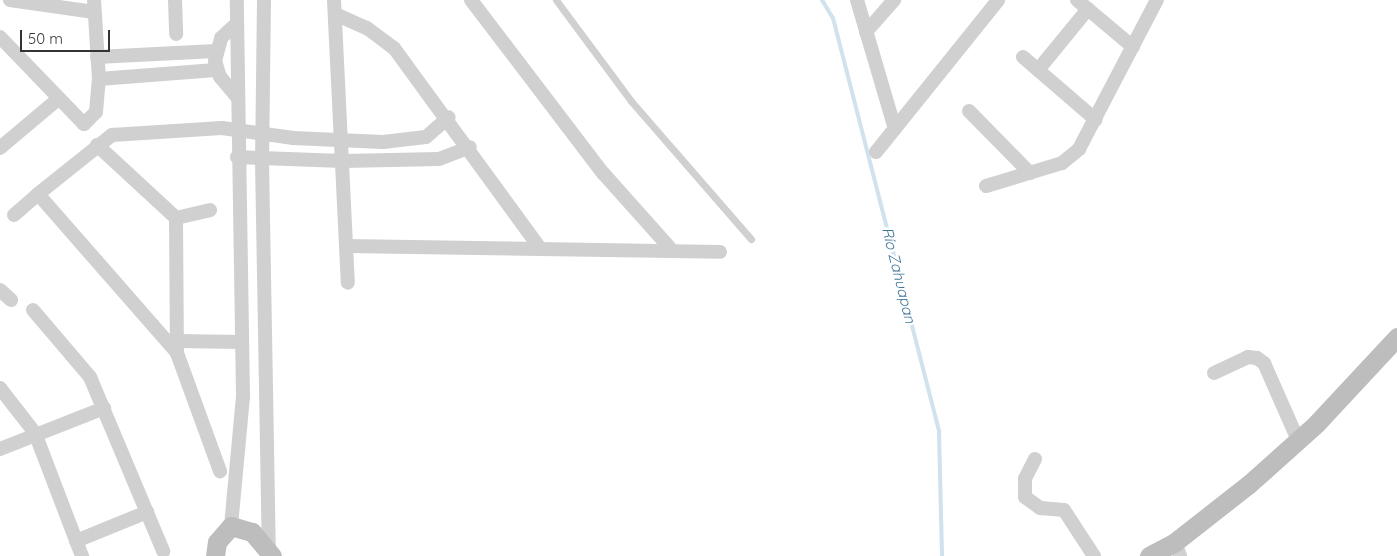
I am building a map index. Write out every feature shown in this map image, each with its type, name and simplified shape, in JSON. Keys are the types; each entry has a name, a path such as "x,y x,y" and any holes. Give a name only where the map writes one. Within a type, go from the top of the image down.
{"street":[{"path":"0,37 57,100 84,124 96,112 99,79 94,6 10,0"},
{"path":"175,0 176,34"},
{"path":"215,555 223,532 230,526 239,471 242,342 237,157 237,0"},
{"path":"264,0 262,160 271,553"},
{"path":"471,0 603,174 670,248"},
{"path":"857,0 895,129"},
{"path":"866,32 894,0"},
{"path":"876,152 998,0"},
{"path":"1077,0 1133,47"},
{"path":"986,186 1062,163 1079,149 1096,120 1157,0"},
{"path":"334,7 394,48 449,117 540,248"},
{"path":"334,7 348,283"},
{"path":"1038,70 1088,9"},
{"path":"237,23 221,38 216,52 216,70 237,97"},
{"path":"97,57 216,52"},
{"path":"1023,57 1096,120"},
{"path":"99,79 216,70"},
{"path":"0,148 57,100"},
{"path":"969,111 1030,173"},
{"path":"14,215 97,145 112,136 206,128 293,138 383,142 426,137 449,117"},
{"path":"426,137 439,159"},
{"path":"292,160 293,138"},
{"path":"383,142 390,160"},
{"path":"97,145 176,218 177,347 220,471"},
{"path":"237,157 262,160 343,162 439,159 470,147"},
{"path":"38,194 177,347"},
{"path":"176,218 210,210"},
{"path":"346,246 670,248 720,252"},
{"path":"0,290 11,300"},
{"path":"33,310 79,361 104,408 163,550"},
{"path":"1149,556 1178,549 1298,440 1397,337"},
{"path":"177,347 242,342"},
{"path":"1214,373 1248,357 1257,358 1264,363 1298,440"},
{"path":"0,388 35,433 82,556"},
{"path":"0,449 35,433 104,408"},
{"path":"1035,459 1025,478 1026,497 1040,508 1064,510 1075,533 1094,556"},
{"path":"76,541 147,512"},
{"path":"230,526 252,532 271,553"}],"lane":[{"path":"556,0 631,101 751,239"}],"waterway":[{"name":"Río Zahuapan","path":"822,0 833,18 939,432 942,556"}]}
